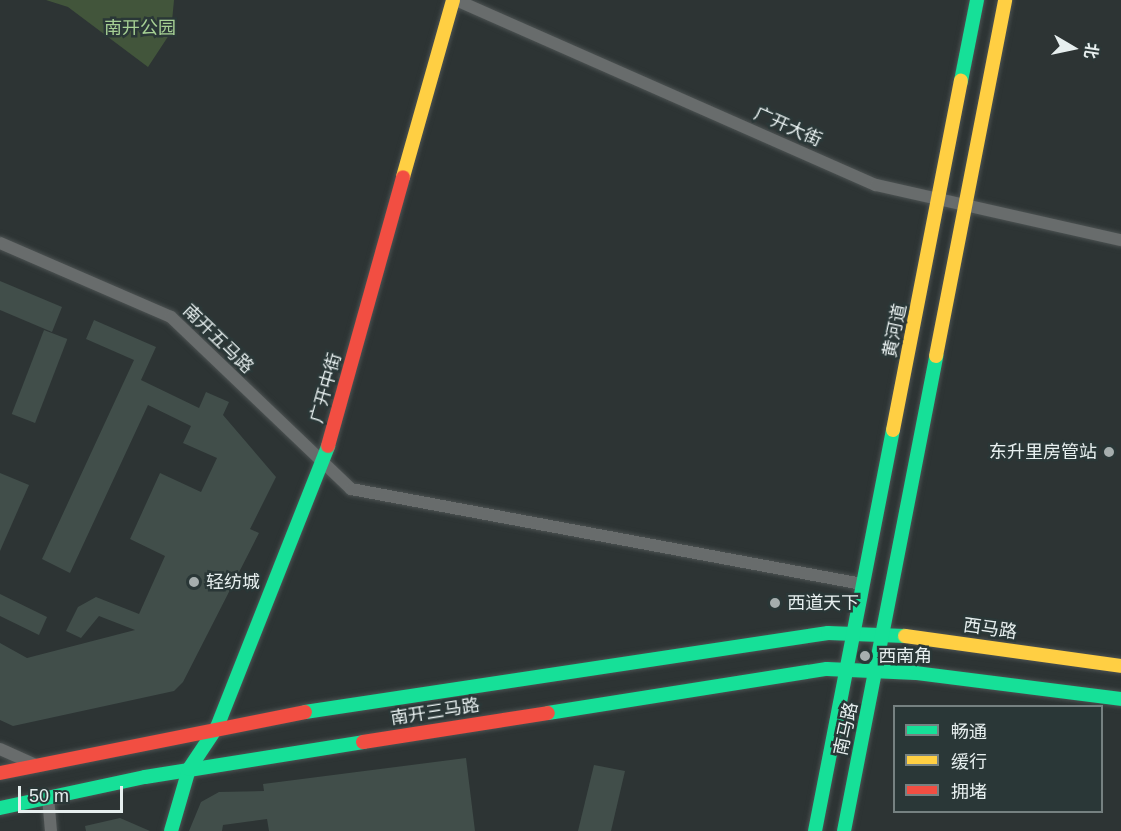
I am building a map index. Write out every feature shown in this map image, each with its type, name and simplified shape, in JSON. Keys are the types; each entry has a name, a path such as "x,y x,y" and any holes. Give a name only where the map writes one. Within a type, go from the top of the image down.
{"main road":[{"name":"广开中街","path":"171,831 189,770 217,728 322,467 454,0"},
{"name":"黄河道","path":"846,669 941,200 977,0"},
{"path":"884,634 1005,0"},
{"name":"西马路","path":"853,633 884,634 1121,666"},
{"name":"南开三马路","path":"0,773 217,728 853,633"},
{"name":"南马路","path":"844,831 884,634"},
{"name":"南马路","path":"815,831 846,669"},
{"name":"南开三马路","path":"0,808 189,770 776,675 846,669 877,670"},
{"path":"877,670 1121,699"}],"street":[{"name":"广开大街","path":"454,0 876,185 1121,240"},
{"name":"南开五马路","path":"0,243 171,317 322,467 351,489 862,584"},
{"path":"0,749 37,765"},
{"path":"48,797 51,831"}],"green space":[{"name":"南开公园","path":"46,0 174,0 171,32 148,67 68,7"}],"building":[{"path":"0,281 62,307 52,332 0,310"},
{"path":"94,320 156,347 141,380 199,408 206,392 229,402 223,415 276,477 250,529 259,533 183,682 174,691 13,726 0,720 0,643 27,658 135,630 99,616 81,638 66,631 78,607 96,597 139,614 165,556 130,539 160,473 201,492 217,458 183,443 191,426 148,405 70,573 42,559 134,360 86,339"},
{"path":"44,330 67,339 35,423 12,414"},
{"path":"0,473 29,485 0,551"},
{"path":"0,594 47,617 39,635 0,616"},
{"path":"466,758 475,831 269,831 267,819 223,825 222,831 189,831 201,802 219,792 264,791 263,784"},
{"path":"594,765 625,771 611,831 578,831"},
{"path":"120,818 150,831 86,831 85,826"}],"traffic: fast":[{"path":"961,81 977,0"},
{"path":"844,831 936,356"},
{"path":"815,831 893,430"},
{"path":"171,831 189,769 217,727 328,446"},
{"path":"305,712 828,633 905,636"},
{"path":"548,713 827,669 916,673 1121,699"},
{"path":"0,808 145,777 363,742"}],"traffic: slow":[{"path":"403,177 453,0"},
{"path":"936,356 1005,0"},
{"path":"893,430 961,81"},
{"path":"905,636 1121,666"}],"traffic: jam":[{"path":"328,446 403,177"},
{"path":"0,773 305,712"},
{"path":"363,742 548,713"}],"place":[{"name":"东升里房管站","path":"1109,452"},
{"name":"轻纺城","path":"194,582"},
{"name":"西道天下","path":"775,603"},
{"name":"西南角","path":"865,656"}]}
